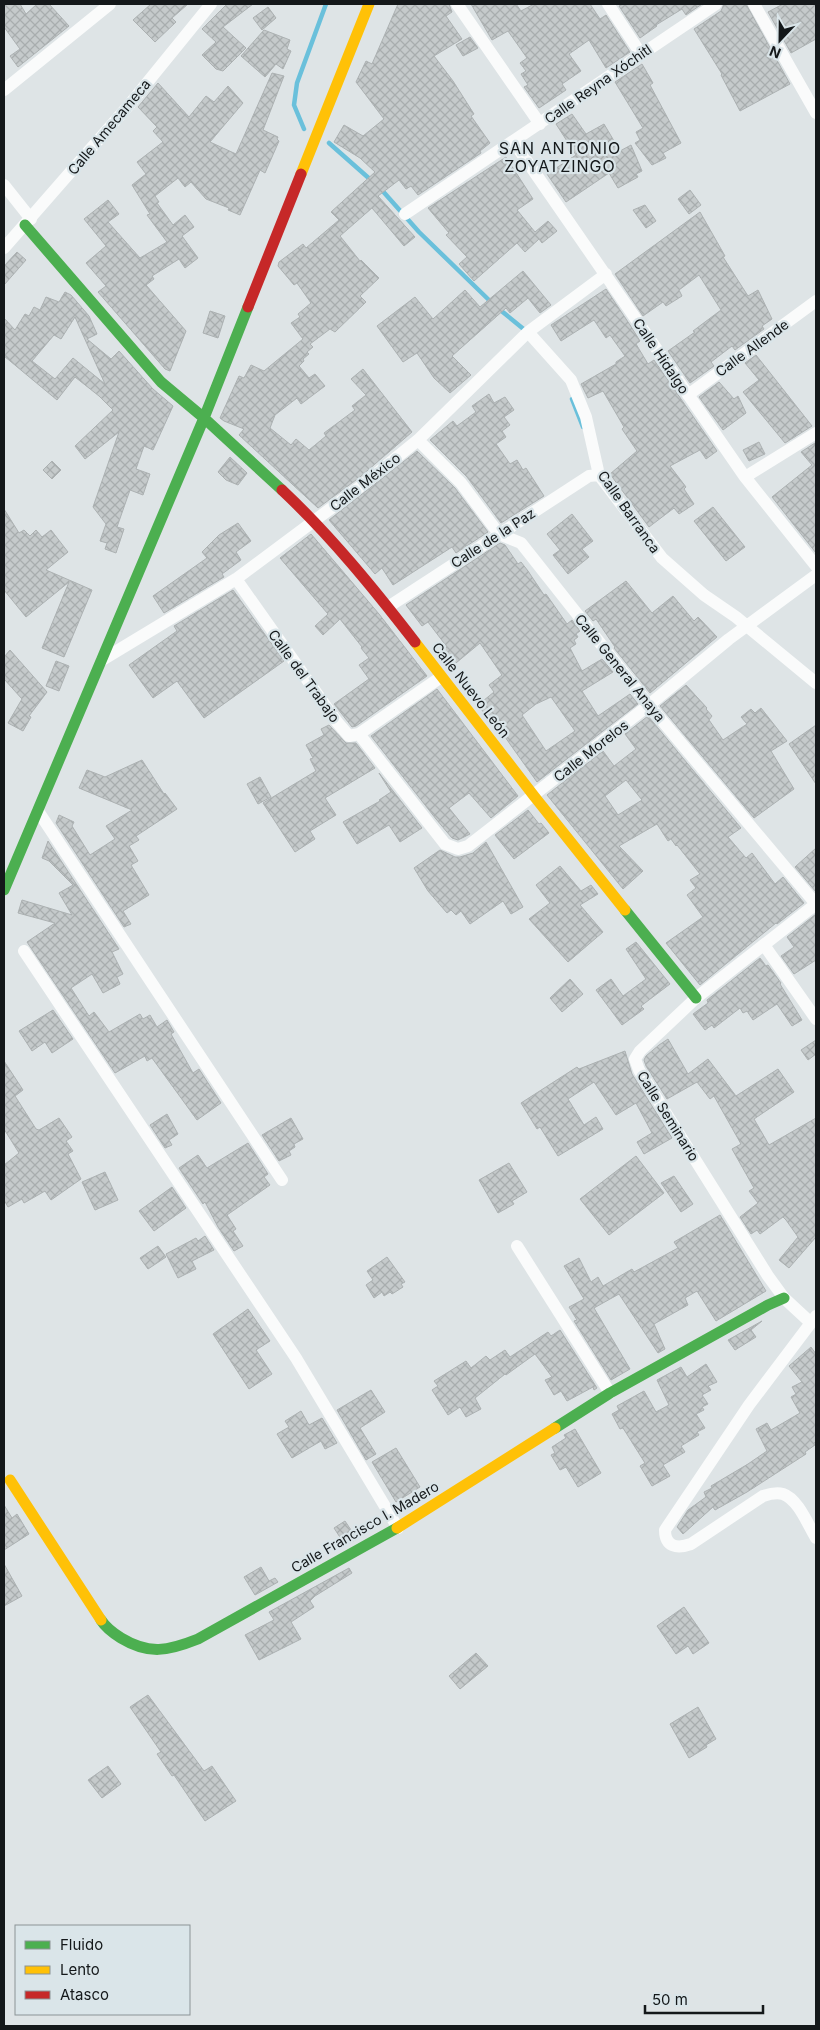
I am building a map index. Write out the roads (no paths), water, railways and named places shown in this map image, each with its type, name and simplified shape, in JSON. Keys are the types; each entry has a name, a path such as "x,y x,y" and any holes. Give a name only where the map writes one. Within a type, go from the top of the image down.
{"street":[{"path":"4,90 110,4"},
{"name":"Calle Amecameca","path":"4,248 129,105 211,4"},
{"path":"4,890 204,418 368,4"},
{"path":"457,4 540,124"},
{"path":"608,4 641,54"},
{"name":"Calle Reyna Xóchitl","path":"405,214 716,4"},
{"path":"754,4 816,113"},
{"name":"Calle Hidalgo","path":"513,141 745,477 816,566"},
{"path":"4,185 28,222"},
{"name":"Calle Nuevo León","path":"28,222 162,382 315,520 388,607 534,796 696,998"},
{"name":"Calle México","path":"101,661 236,580 366,483 418,440 528,332 606,274"},
{"name":"Calle Allende","path":"688,395 816,301"},
{"name":"Calle Barranca","path":"528,332 571,380 586,417 599,475 662,558 704,596 736,617 816,683"},
{"path":"745,477 816,433"},
{"name":"Calle General Anaya","path":"418,440 461,483 499,534 521,543 649,705 816,904"},
{"name":"Calle de la Paz","path":"388,607 589,476 599,475"},
{"name":"Calle Morelos","path":"458,849 468,846 534,796 729,639 816,574"},
{"name":"Calle del Trabajo","path":"236,580 337,722 349,736 359,734 445,844 458,849"},
{"path":"359,734 441,677"},
{"path":"38,811 282,1180"},
{"name":"Calle Seminario","path":"784,1298 639,1070 635,1059 640,1051 696,998 816,904"},
{"path":"764,944 816,1019"},
{"path":"24,951 296,1358 398,1528"},
{"path":"517,1246 610,1394"},
{"path":"784,1298 814,1319 749,1405 665,1530 665,1538 668,1543 684,1547 763,1496 775,1493 784,1494 793,1501 816,1538"},
{"name":"Calle Francisco I. Madero","path":"10,1480 105,1627 126,1643 146,1650 167,1650 198,1639 398,1528 610,1394 768,1305 784,1298"}],"waterway":[{"path":"304,129 294,105 297,83 326,4"},
{"path":"329,143 372,181"},
{"path":"380,188 419,232 491,302"},
{"path":"499,309 526,331"},
{"path":"572,399 583,427"}],"district":[{"name":"SAN ANTONIO ZOYATZINGO","path":"560,157"}]}
